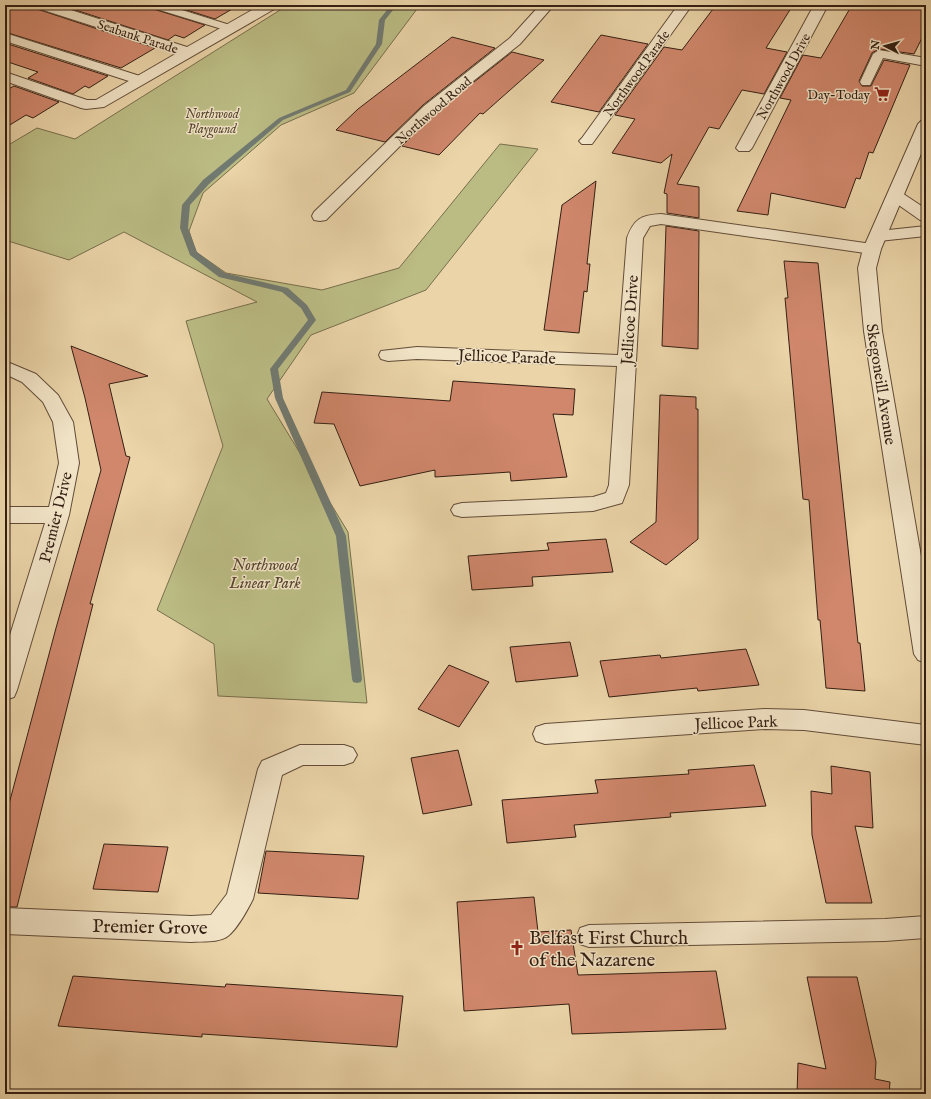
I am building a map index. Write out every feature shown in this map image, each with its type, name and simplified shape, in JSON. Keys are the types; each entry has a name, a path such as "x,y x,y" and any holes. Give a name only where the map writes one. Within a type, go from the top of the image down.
{"street":[{"name":"Seabank Parade","path":"42,5 188,52"},
{"path":"5,76 86,105 99,104 271,5"},
{"name":"Northwood Road","path":"320,216 429,109 515,41 547,5"},
{"name":"Northwood Parade","path":"587,141 685,5"},
{"name":"Northwood Drive","path":"744,148 822,5"},
{"name":"Skegoneill Avenue","path":"926,124 876,242 867,268 873,331 926,654"},
{"path":"896,196 926,216"},
{"name":"Jellicoe Drive","path":"462,510 593,504 615,498 619,485 635,238 639,226 645,220 661,219 876,242"},
{"path":"876,242 926,231"},
{"name":"Jellicoe Parade","path":"388,355 417,353 627,361"},
{"name":"Premier Drive","path":"5,367 29,378 51,399 63,422 69,463 58,515 7,679"},
{"path":"5,515 58,515"},
{"name":"Jellicoe Park","path":"545,734 765,719 804,720 926,735"},
{"name":"Premier Grove","path":"5,921 191,929 218,928 239,899 271,769 300,755 344,755"}],"lane":[{"path":"154,5 229,28"},
{"path":"5,37 139,80"},
{"path":"866,82 879,54 926,62"},
{"path":"589,936 885,930 926,927"}],"green space":[{"name":"Northwood Linear Park","path":"288,5 420,5 354,93 281,125 203,193 189,231 196,252 226,273 322,290 399,268 500,144 538,149 426,290 311,335 267,399 348,532 367,703 218,696 214,644 157,610 223,446 186,321 257,302 124,232 69,260 5,240 5,147 37,128 75,139"}],"building":[{"path":"5,5 34,5 37,9 155,48 121,68 5,32"},
{"path":"60,5 146,5 150,8 205,25 184,38 175,35 168,40"},
{"path":"171,5 239,5 215,19"},
{"path":"716,5 793,5 766,48 787,52 764,94 742,90 719,129 709,127 677,184 699,187 699,218 667,213 667,194 664,193 672,154 661,163 612,153 635,119 615,115 664,47 682,50"},
{"path":"852,5 926,5 926,30 914,54 879,49 872,53 859,81 862,86 871,86 884,60 910,65 873,153 869,152 860,179 856,178 845,208 771,193 768,215 737,211 791,100 780,98 803,55 821,58"},
{"path":"601,35 648,44 599,112 551,102"},
{"path":"452,37 495,48 423,105 385,142 336,130 358,109"},
{"path":"5,43 108,76 89,88 85,86 73,94 28,78 38,72 5,61"},
{"path":"512,52 544,60 483,114 480,113 439,155 402,146 435,113"},
{"path":"14,86 59,102 33,118 26,115 5,128 5,91"},
{"path":"596,181 587,264 590,264 587,292 584,291 579,333 544,330 562,205"},
{"path":"666,226 699,231 698,349 662,346"},
{"path":"784,261 818,263 858,643 860,643 865,691 826,688 820,620 818,620 809,500 803,499 785,298 788,298"},
{"path":"71,346 148,376 109,384 126,456 130,457 90,604 93,604 17,907 5,907 5,819 56,628 101,470 85,398"},
{"path":"453,381 575,389 573,415 553,414 567,477 511,481 510,472 435,477 435,470 360,486 334,424 314,423 322,392 450,401"},
{"path":"660,395 696,397 696,409 698,409 698,539 666,565 630,542 656,522"},
{"path":"606,539 613,572 532,577 533,586 472,590 468,556 549,550 547,543"},
{"path":"570,642 578,676 516,682 510,647"},
{"path":"746,649 759,685 698,691 697,688 609,697 600,661 660,655 661,658"},
{"path":"449,665 489,682 459,727 418,709"},
{"path":"458,750 472,805 423,814 411,758"},
{"path":"754,765 766,806 670,813 671,817 574,825 576,837 507,843 502,800 598,793 595,780 689,774 688,770"},
{"path":"831,766 870,772 873,828 855,826 872,903 826,903 812,835 811,791 832,794"},
{"path":"104,844 168,847 158,892 93,889"},
{"path":"266,851 364,856 358,899 258,893"},
{"path":"534,897 538,932 571,930 578,975 716,971 726,1029 572,1034 569,1004 464,1011 457,902"},
{"path":"73,976 225,987 226,984 403,996 397,1047 202,1034 202,1037 58,1026"},
{"path":"807,977 857,977 876,1062 875,1079 890,1082 889,1094 797,1094 798,1063 826,1069"}],"waterway":[{"path":"357,679 341,536 279,398 274,369 312,320 304,307 285,290 222,275 193,253 184,228 186,205 206,182 281,119 348,91 379,44 382,20 394,5"}],"place":[{"name":"Day-Today","path":"882,94"},
{"name":"Belfast First Church of the Nazarene","path":"517,948"}],"park label":[{"name":"Northwood Playgound","path":"212,120"}]}
